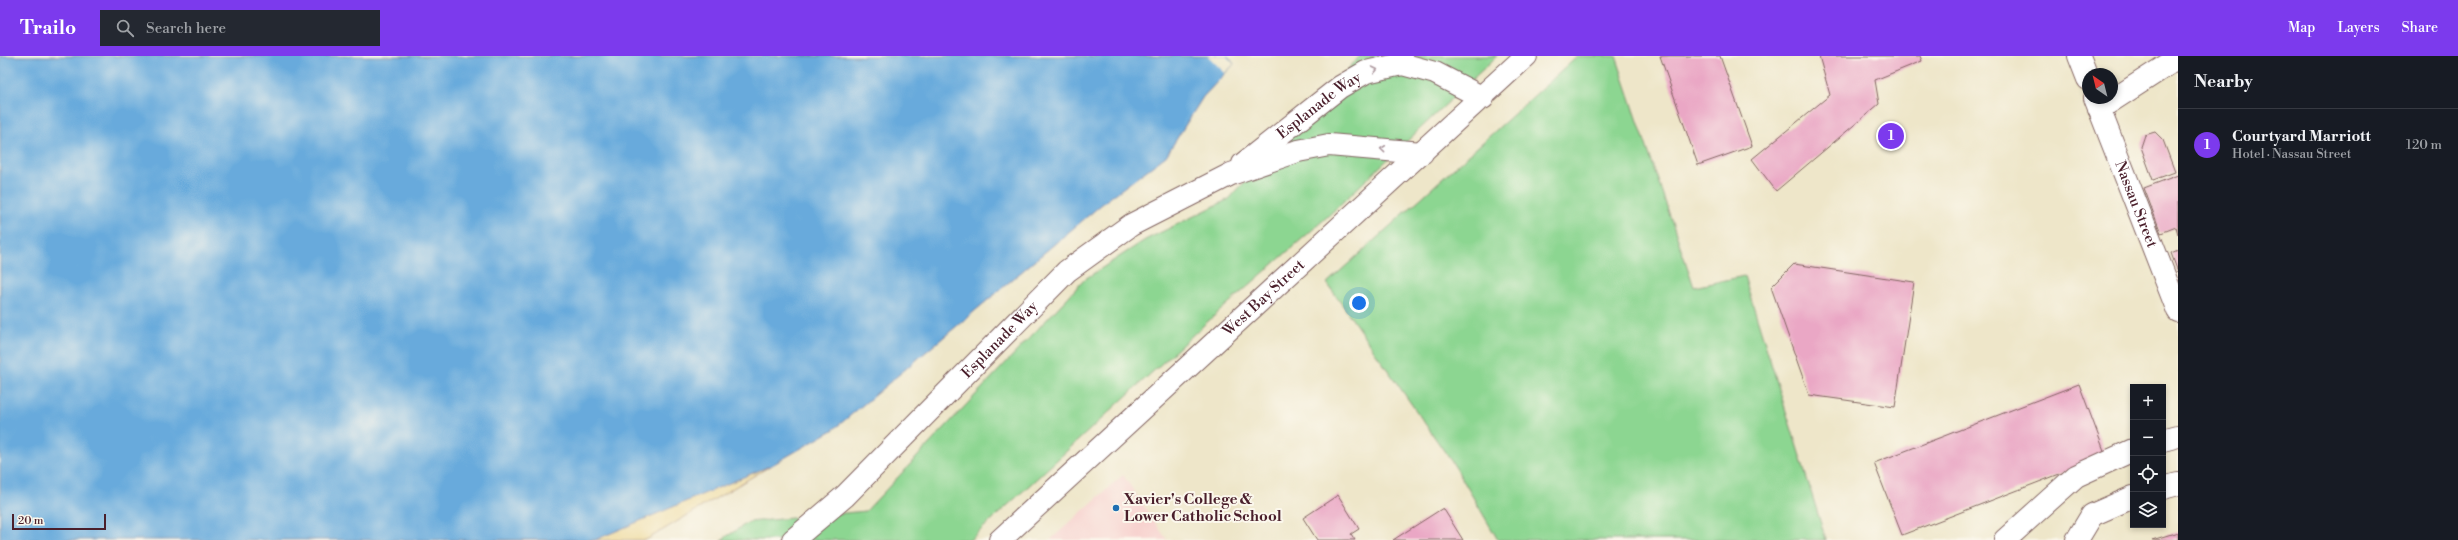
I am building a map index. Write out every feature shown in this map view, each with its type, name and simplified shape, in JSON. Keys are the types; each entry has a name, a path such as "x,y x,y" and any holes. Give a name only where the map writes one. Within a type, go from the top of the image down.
{"main road":[{"name":"West Bay Street","path":"1000,540 1483,98 1526,56"},
{"path":"2079,56 2084,68"},
{"path":"2118,91 2178,58"},
{"name":"Esplanade Way","path":"1231,174 1320,101 1366,72 1402,64 1435,73 1483,98"},
{"name":"Nassau Street","path":"2097,104 2178,311"},
{"name":"Esplanade Way","path":"793,540 845,496 1067,271 1131,225 1231,174 1298,151 1329,145 1422,153"},
{"path":"2166,439 2178,436"},
{"path":"2005,540 2076,476 2130,451"},
{"path":"2166,487 2178,484"},
{"path":"2077,540 2092,515 2130,499"}],"shaded area":[{"name":"Xavier's College & Lower Catholic School","path":"1123,475 1167,540 1050,540"}],"green space":[{"path":"1360,56 1497,56 1327,217 1197,331 970,540 721,540 749,522 866,511 1085,279 1145,240 1229,199"},
{"path":"1578,56 1616,56 1694,287 1744,276 1826,540 1498,540 1456,468 1327,283"}],"sand":[{"path":"772,465 646,540 473,540 548,508"}],"water":[{"path":"0,56 1228,56 1234,64 1203,97 1166,156 1107,200 833,430 772,465 595,540 0,540"}],"pier":[{"path":"1208,56 1226,56 1234,64 1225,73"}],"building":[{"path":"1660,56 1720,56 1752,146 1698,165"},
{"path":"1819,56 1920,56 1922,61 1875,80 1879,104 1776,191 1752,159 1830,95"},
{"path":"2155,132 2163,140 2175,172 2153,180 2141,147 2145,135"},
{"path":"2178,175 2178,234 2176,227 2161,233 2144,188"},
{"path":"2178,250 2178,272 2171,253"},
{"path":"1794,264 1914,282 1895,407 1809,395 1771,287"},
{"path":"2079,384 2106,456 1902,535 1874,463"},
{"path":"1338,495 1359,529 1351,534 1355,540 1317,540 1303,518"},
{"path":"1443,508 1463,540 1393,540"},
{"path":"2178,532 2178,540 2152,540"}],"place":[{"name":"Courtyard Marriott","path":"1891,136"},
{"name":"Xavier's College & Lower Catholic School","path":"1116,508"}]}
